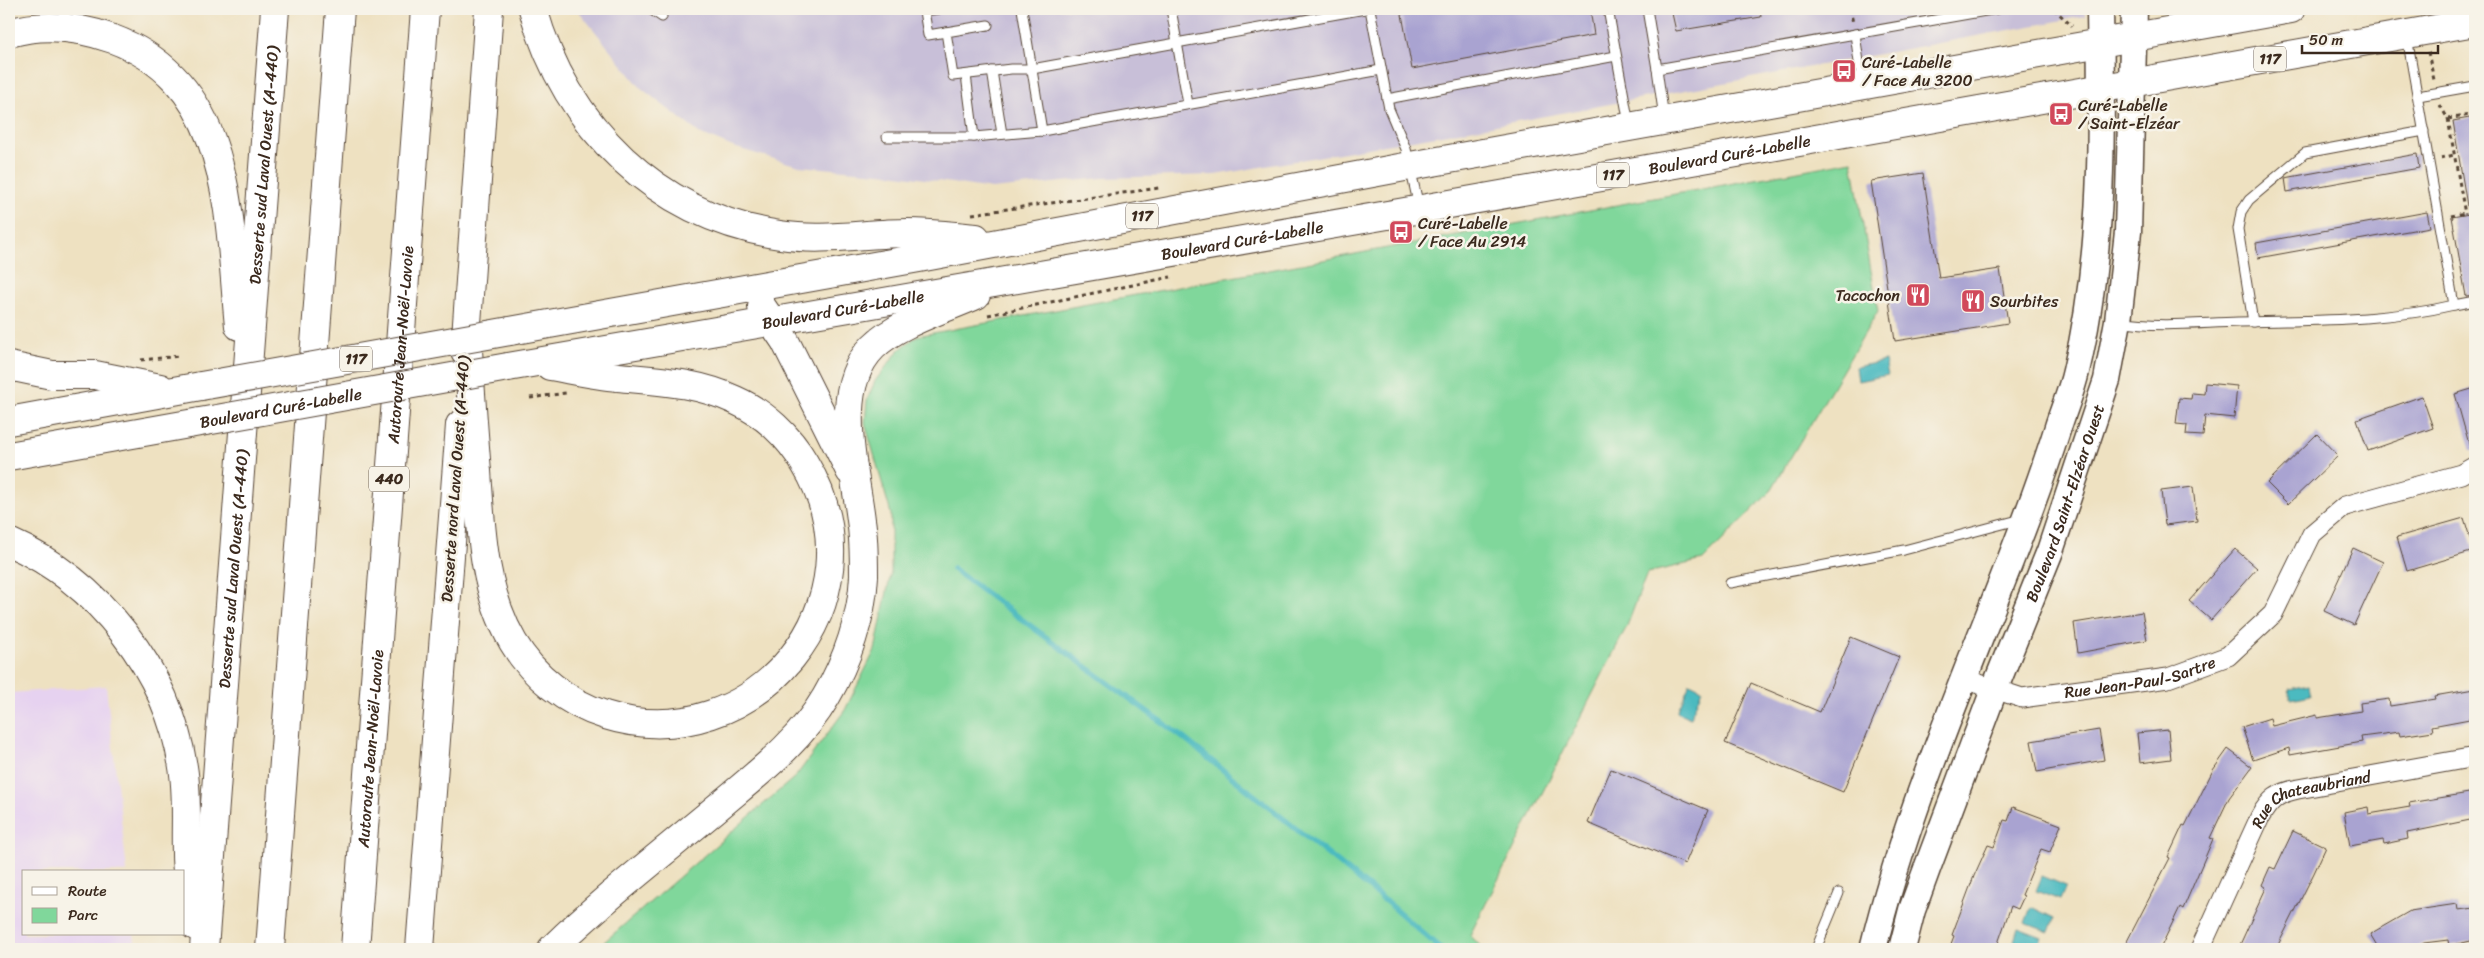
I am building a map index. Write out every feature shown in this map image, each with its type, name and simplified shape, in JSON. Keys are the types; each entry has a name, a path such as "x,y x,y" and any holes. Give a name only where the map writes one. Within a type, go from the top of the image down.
{"main road":[{"name":"Desserte sud Laval Ouest (A-440)","path":"204,949 275,9"},
{"path":"270,949 340,9"},
{"name":"Autoroute Jean-Noël-Lavoie","path":"354,949 425,9"},
{"name":"Desserte nord Laval Ouest (A-440)","path":"420,949 489,9"},
{"path":"533,9 541,38 554,68 567,91 594,128 619,156 652,182 698,209 730,223 781,236 834,239 908,233 1012,241"},
{"name":"117","path":"9,420 750,289 1410,166 2291,9"},
{"name":"Boulevard Curé-Labelle","path":"9,456 1016,278 1420,210 2133,83 2417,41 2475,22"},
{"path":"9,34 56,27 84,30 107,36 129,45 158,63 189,96 212,138 225,186 247,395"},
{"path":"552,949 775,758 818,710 833,684 848,651 862,591 862,522 854,479 850,398 859,367 872,348 897,329 1016,278"},
{"path":"750,289 785,342 854,479"},
{"path":"466,335 484,558 500,614 522,656 548,684 560,692 582,706 621,720 651,724 689,720 728,708 754,694 777,675 802,644 818,614 828,581 830,542 826,515 812,476 799,454 784,436 752,408 717,392 671,381 616,377 520,365"},
{"path":"9,366 52,375 95,375 189,389"},
{"path":"9,542 56,568 102,607 138,653 165,704 175,732 184,768 186,856 198,949"}],"street":[{"name":"Boulevard Saint-Elzéar Ouest","path":"1873,949 1893,875 1934,756 2027,518 2071,388 2082,347 2096,228 2101,90 2100,9"},
{"name":"Boulevard Saint-Elzéar Ouest","path":"1902,949 1918,894 1994,690 2039,581 2103,395 2118,321 2128,232 2134,9"},
{"name":"Rue Jean-Paul-Sartre","path":"1964,679 2022,698 2168,678 2228,656 2273,614 2312,534 2345,506 2461,474 2475,466"},
{"name":"Rue Chateaubriand","path":"2200,949 2260,817 2269,801 2275,796 2298,789 2475,757"}],"lane":[{"path":"650,9 662,17"},
{"path":"939,9 924,11 928,35 988,25"},
{"path":"1022,9 1042,131"},
{"path":"1171,9 1188,104"},
{"path":"946,32 952,76 1032,69 1365,9"},
{"path":"1370,9 1386,99 1393,121 1402,136 1420,210"},
{"path":"1608,9 1629,127"},
{"path":"1647,9 1664,122"},
{"path":"1657,69 1997,9"},
{"path":"1855,34 1862,86"},
{"path":"2417,41 2418,96 2454,304"},
{"path":"1386,99 1616,56"},
{"path":"887,137 974,137 1042,131 1381,70"},
{"path":"992,71 1002,134"},
{"path":"966,75 974,137"},
{"path":"2418,96 2475,86"},
{"path":"2253,322 2238,229 2242,212 2249,200 2305,153 2424,131"},
{"path":"2118,321 2153,325 2394,316 2454,304 2475,302"},
{"path":"1730,583 1904,550 2027,518"},
{"path":"1816,949 1839,893"}],"path":[{"path":"2054,9 2076,30"},
{"path":"2417,41 2434,83"},
{"path":"2438,103 2448,119 2465,203 2465,214 2453,216"},
{"path":"2448,119 2475,114"},
{"path":"2442,158 2454,155"},
{"path":"964,215 1166,187"}],"shaded area":[{"path":"577,9 2084,9 2085,16 1215,175 1102,178 992,189 891,174 799,166 733,147 699,133 641,88"},
{"path":"106,686 127,870 22,870 22,936 134,936 136,949 9,949 9,693"}],"green space":[{"path":"1852,161 1878,311 1770,492 1703,560 1647,573 1627,626 1470,935 1483,949 596,949 796,776 845,710 875,650 891,572 891,514 865,423 867,400 875,381 899,350 917,336"}],"water":[{"path":"1885,361 1888,375 1858,381 1856,367"},
{"path":"1690,683 1702,689 1690,718 1677,712"},
{"path":"2309,685 2311,695 2291,699 2289,689"},
{"path":"2042,876 2066,886 2060,900 2036,891"},
{"path":"2031,907 2054,918 2049,932 2025,923"},
{"path":"2018,928 2042,937 2037,949 2014,941"}],"building":[{"path":"1401,9 1590,9 1594,35 1412,69"},
{"path":"1671,9 1760,9 1761,17 1676,31"},
{"path":"2475,117 2475,206 2467,206 2453,121"},
{"path":"2417,154 2419,168 2287,192 2285,178"},
{"path":"1923,173 1939,278 2000,269 2008,323 1895,341 1871,181"},
{"path":"2427,212 2430,227 2258,258 2256,243"},
{"path":"2475,213 2475,295 2466,296 2452,217"},
{"path":"2205,383 2237,386 2234,418 2205,415 2203,436 2186,435 2187,425 2176,424 2179,398 2191,399 2192,393 2204,394"},
{"path":"2475,388 2475,451 2471,451 2455,394"},
{"path":"2422,396 2433,428 2368,451 2357,419"},
{"path":"2317,434 2338,456 2288,504 2267,483"},
{"path":"2193,487 2197,521 2165,525 2161,491"},
{"path":"2464,518 2474,551 2407,571 2397,537"},
{"path":"2353,548 2383,562 2354,625 2324,611"},
{"path":"2235,549 2257,568 2211,620 2189,601"},
{"path":"2142,612 2147,640 2078,653 2074,623"},
{"path":"1851,637 1899,657 1843,792 1725,743 1751,683 1820,712"},
{"path":"2475,689 2475,718 2432,726 2433,731 2400,736 2399,732 2361,737 2362,742 2290,755 2289,748 2253,760 2242,727 2270,718 2272,726 2317,715 2317,718 2361,711 2360,703 2389,699 2390,706 2435,699 2434,696"},
{"path":"2099,730 2104,760 2037,772 2031,741"},
{"path":"2168,730 2171,759 2140,763 2137,733"},
{"path":"2228,749 2252,767 2229,798 2210,838 2213,839 2183,909 2180,907 2160,949 2123,949 2170,858 2168,857 2183,825 2185,826 2213,770"},
{"path":"1611,769 1708,810 1685,864 1588,823"},
{"path":"2475,792 2475,819 2407,833 2408,839 2384,844 2383,840 2350,846 2344,812 2368,807 2369,814 2410,807 2409,803"},
{"path":"2013,807 2061,825 2050,852 2041,849 2018,909 2011,906 1996,949 1949,949 1954,936 1952,935 1974,876 1988,845 1994,847 2004,820 2008,821"},
{"path":"2293,831 2326,847 2314,873 2276,949 2238,949 2266,888 2262,885 2270,867 2275,869"},
{"path":"2457,904 2458,910 2475,908 2475,940 2449,946 2448,940 2424,943 2413,949 2379,949 2370,934 2410,911"}],"waterway":[{"path":"953,569 1182,737 1393,907 1441,949"}],"place":[{"name":"Curé-Labelle / Face Au 3200","path":"1844,71"},
{"name":"Curé-Labelle / Saint-Elzéar","path":"2061,114"},
{"name":"Curé-Labelle / Face Au 2914","path":"1401,232"},
{"name":"Tacochon","path":"1918,295"},
{"name":"Sourbites","path":"1973,301"}]}
